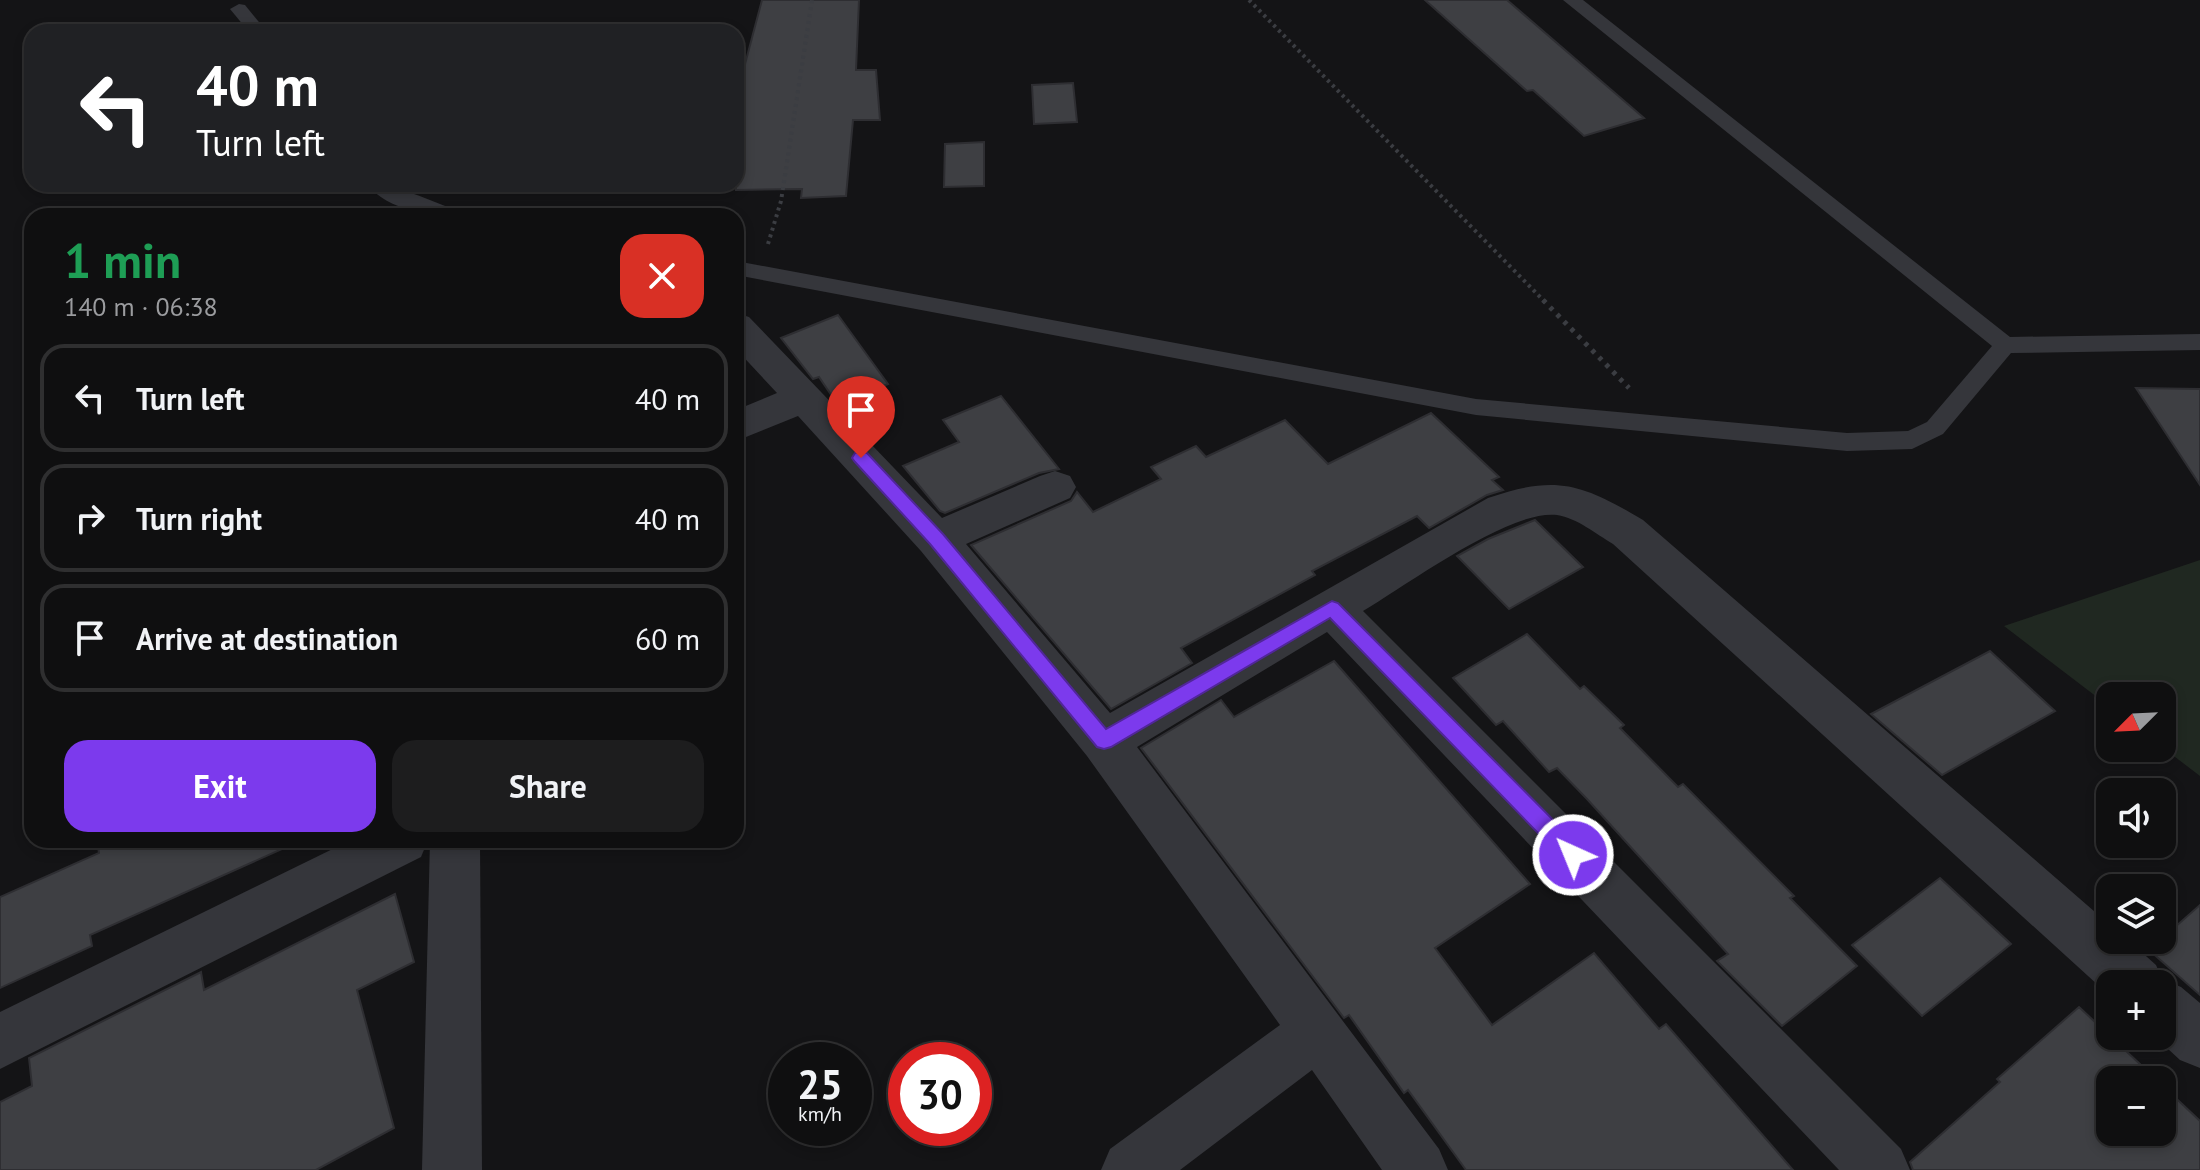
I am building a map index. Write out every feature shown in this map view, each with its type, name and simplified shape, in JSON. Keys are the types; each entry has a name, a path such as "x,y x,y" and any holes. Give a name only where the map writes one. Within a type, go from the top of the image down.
{"street":[{"path":"744,334 936,539 1104,741 1418,1170"},
{"path":"744,423 804,397"},
{"path":"936,539 1055,487"},
{"path":"1104,741 1510,505 1544,497 1570,500 1589,507 1628,532 2121,970"},
{"path":"1332,608 1880,1170"},
{"path":"0,1041 387,848"},
{"path":"448,1168 455,848"},
{"path":"2176,1019 2200,1040"},
{"path":"1131,1170 1318,1031"}],"lane":[{"path":"1572,0 2005,345 2200,342"},
{"path":"239,9 251,24"},
{"path":"390,192 428,208"},
{"path":"744,269 1476,407 1847,442 1912,440 1935,428 2005,345"}],"path":[{"path":"760,272 781,201 812,0"},
{"path":"1249,0 1663,424"}],"shaded area":[{"path":"2200,560 2200,776 2176,758 2176,682 2096,682 2096,696 2004,626"}],"building":[{"path":"762,0 859,0 856,70 876,70 880,120 853,120 846,196 801,198 802,189 744,190 744,68"},
{"path":"1425,0 1507,0 1644,118 1584,136 1533,90 1527,91"},
{"path":"1073,83 1077,122 1034,124 1032,85"},
{"path":"984,142 984,186 944,187 945,144"},
{"path":"838,315 888,384 838,405 819,377 813,379 781,338"},
{"path":"2136,388 2200,389 2200,485"},
{"path":"1001,396 1059,469 1039,473 945,513 940,511 903,466 959,442 943,420"},
{"path":"1431,413 1499,477 1492,480 1503,490 1487,495 1429,528 1417,516 1312,571 1315,575 1181,648 1192,663 1111,709 971,545 1071,501 1077,492 1093,512 1161,479 1151,467 1196,446 1206,457 1285,420 1328,464"},
{"path":"1535,520 1583,567 1509,609 1457,556 1488,539"},
{"path":"1527,634 1580,689 1584,686 1624,725 1620,728 1678,787 1683,784 1794,896 1790,898 1857,966 1782,1026 1717,961 1728,954 1587,799 1557,768 1549,772 1503,721 1496,725 1453,678"},
{"path":"1990,651 2055,711 1942,775 1871,714"},
{"path":"1334,661 1530,884 1435,948 1492,1025 1594,953 1659,1029 1666,1024 1793,1170 1466,1170 1408,1090 1404,1093 1349,1015 1344,1018 1141,748 1221,700 1234,717"},
{"path":"98,848 284,848 90,935 92,946 0,988 0,897 99,853"},
{"path":"1940,878 2011,944 1922,1016 1852,945"},
{"path":"395,894 414,962 357,990 394,1128 316,1170 0,1170 0,1102 32,1086 29,1058 201,972 204,990"},
{"path":"2200,905 2200,995 2176,974 2176,970 2172,970 2154,954 2176,954 2176,926"},
{"path":"2079,1007 2096,1023 2096,1050 2125,1050 2142,1066 2096,1066 2096,1146 2176,1146 2176,1098 2200,1121 2200,1170 1913,1170 1910,1162 2000,1082 1997,1079"}],"route":[{"path":"861,458 936,539 1104,741 1332,608 1573,855"}]}
